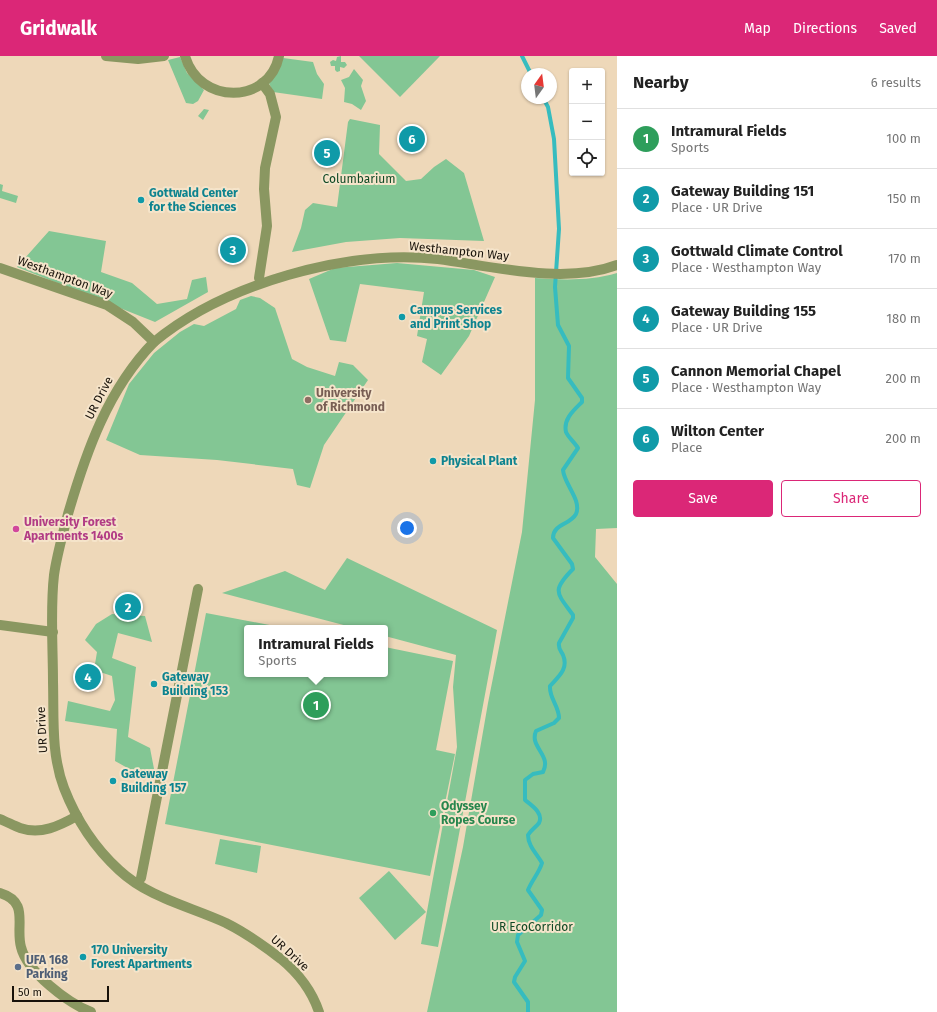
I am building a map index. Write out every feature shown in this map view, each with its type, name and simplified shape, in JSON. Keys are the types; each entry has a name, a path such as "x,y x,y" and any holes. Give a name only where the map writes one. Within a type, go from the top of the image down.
{"street":[{"path":"106,56 138,59 164,56"},
{"path":"185,56 188,65 204,85 218,91 236,93 250,90 262,83 275,68 279,56"},
{"path":"259,278 266,226 264,168 276,117 270,94 262,83"},
{"name":"Westhampton Way","path":"0,268 107,305 134,322 154,342 188,318 245,290 281,277 337,264 372,260 420,258 487,268 568,273 597,271 617,265"},
{"name":"UR Drive","path":"154,342 132,367 115,393 104,414 84,463 63,533 55,572 53,632 55,750 64,788 77,816 89,836 111,862 140,886 167,900 237,929 274,954 299,977 310,991 319,1012"},
{"path":"141,878 198,589"},
{"path":"0,625 53,632"},
{"path":"0,819 20,828 42,830 54,828 77,816"},
{"path":"0,893 12,898 17,904 20,911 21,947 31,965 60,995 80,1008 91,1012"}],"shaded area":[{"name":"University of Richmond","path":"0,56 617,56 617,1012 0,1012"}],"green space":[{"path":"341,56 341,62 345,62 347,65 344,68 340,67 340,71 337,72 335,70 335,66 331,66 330,62 333,60 336,61 337,57"},
{"path":"359,56 440,56 400,97"},
{"path":"180,57 187,73 204,90 198,101 193,104 186,103 168,60"},
{"path":"283,58 313,62 317,74 324,84 322,99 273,92 269,83 278,70"},
{"path":"354,69 363,80 361,86 366,101 361,110 352,104 344,102 345,88 341,80 349,77"},
{"path":"204,109 209,110 203,120 198,116"},
{"name":"Columbarium","path":"350,119 380,125 379,154 406,181 421,179 434,167 446,159 464,173 484,241 400,238 346,242 292,252 301,228 305,210 313,203 337,207 348,122"},
{"path":"0,184 3,185 2,191 18,196 16,203 0,198"},
{"path":"49,231 106,241 101,272 132,283 157,304 187,299 192,280 206,277 208,292 155,322 17,267"},
{"path":"397,263 474,270 495,277 469,336 441,375 422,362 427,339 417,336 424,292 360,284 346,342 330,340 309,279 335,268"},
{"name":"UR EcoCorridor","path":"617,273 617,528 596,529 595,557 617,584 617,1012 427,1012 463,847 488,703 522,532 535,400 535,278 576,279 607,276"},
{"path":"251,296 260,298 275,308 292,359 307,367 335,376 339,362 353,365 368,380 324,445 310,488 297,485 293,469 217,460 140,455 106,440 129,384 154,353 180,332 194,324 204,326 236,309 240,300"},
{"path":"347,558 497,630 438,947 421,944 457,747 453,687 456,655 388,637 388,625 344,625 222,593 285,571 325,590"},
{"path":"206,613 269,625 244,625 244,677 388,677 388,648 453,661 436,750 455,754 430,876 165,824"},
{"path":"112,614 145,616 152,642 118,633 112,658 136,667 128,737 150,748 155,774 142,776 115,761 117,729 65,721 68,701 110,711 115,700 112,676 94,670 97,652 85,640 96,624"},
{"path":"220,839 261,846 257,873 215,864"},
{"path":"389,871 426,912 395,940 359,898"}],"waterway":[{"path":"522,56 528,68"},
{"path":"528,1012 528,1002 514,982 515,977 525,961 517,942 518,935 541,915 542,910 528,890 542,863 528,839 528,835 539,823 540,816 525,800 525,780 533,774 543,772 545,766 543,756 535,742 536,731 554,723 559,718 559,714 551,694 550,686 564,669 565,664 563,655 559,648 559,643 573,618 573,615 560,597 559,587 561,582 573,569 572,564 553,538 556,530 573,518 576,514 577,503 566,481 563,470 578,448 568,436 565,427 570,415 582,402 582,398 568,378 569,346 558,325 555,287 559,229 554,139 546,104"}],"place":[{"name":"Wilton Center","path":"412,139"},
{"name":"Cannon Memorial Chapel","path":"327,153"},
{"name":"Gottwald Center for the Sciences","path":"141,200"},
{"name":"Gottwald Climate Control","path":"233,250"},
{"name":"Campus Services and Print Shop","path":"402,317"},
{"name":"University of Richmond","path":"308,400"},
{"name":"Physical Plant","path":"433,461"},
{"name":"University Forest Apartments 1400s","path":"16,529"},
{"name":"Gateway Building 151","path":"128,607"},
{"name":"Gateway Building 155","path":"88,677"},
{"name":"Gateway Building 153","path":"154,684"},
{"name":"Intramural Fields","path":"316,705"},
{"name":"Gateway Building 157","path":"113,781"},
{"name":"Odyssey Ropes Course","path":"433,813"},
{"name":"170 University Forest Apartments","path":"83,957"},
{"name":"UFA 168 Parking","path":"18,967"}]}
